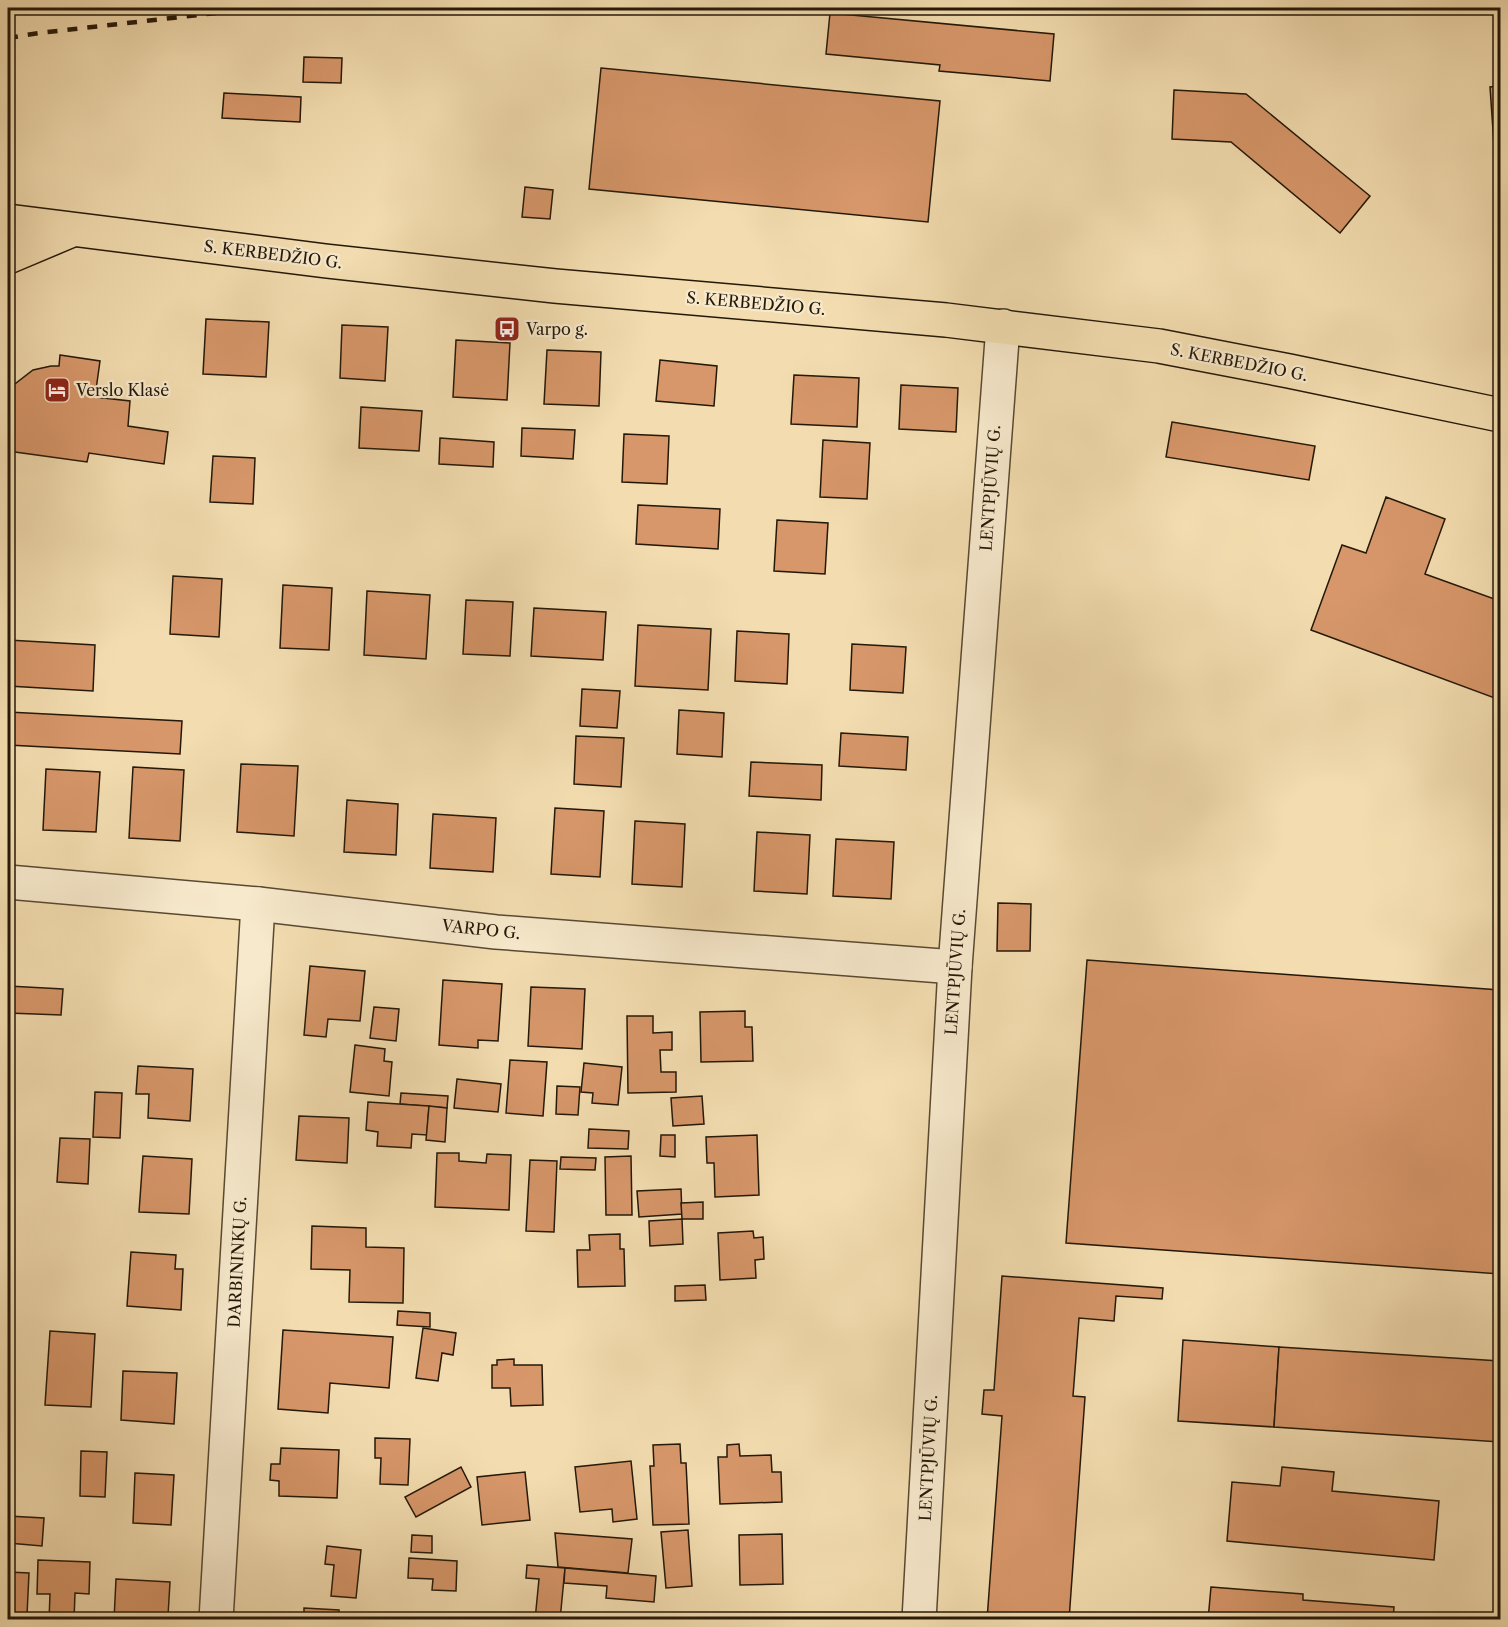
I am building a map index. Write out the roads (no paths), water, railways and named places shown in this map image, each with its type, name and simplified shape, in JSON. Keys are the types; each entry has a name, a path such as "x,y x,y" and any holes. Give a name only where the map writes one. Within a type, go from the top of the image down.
{"main road":[{"name":"S. KERBEDŽIO G.","path":"8,222 555,286 1003,326 1159,346 1500,415"},
{"path":"8,257 75,229"}],"street":[{"name":"LENTPJŪVIŲ G.","path":"919,1620 955,967 1003,326"},
{"name":"VARPO G.","path":"8,882 258,904 496,932 955,967"},
{"name":"DARBININKŲ G.","path":"216,1620 258,904"}],"railway":[{"path":"8,38 260,8"}],"place":[{"name":"Varpo g.","path":"507,329"},
{"name":"Verslo Klasė","path":"57,390"}]}
